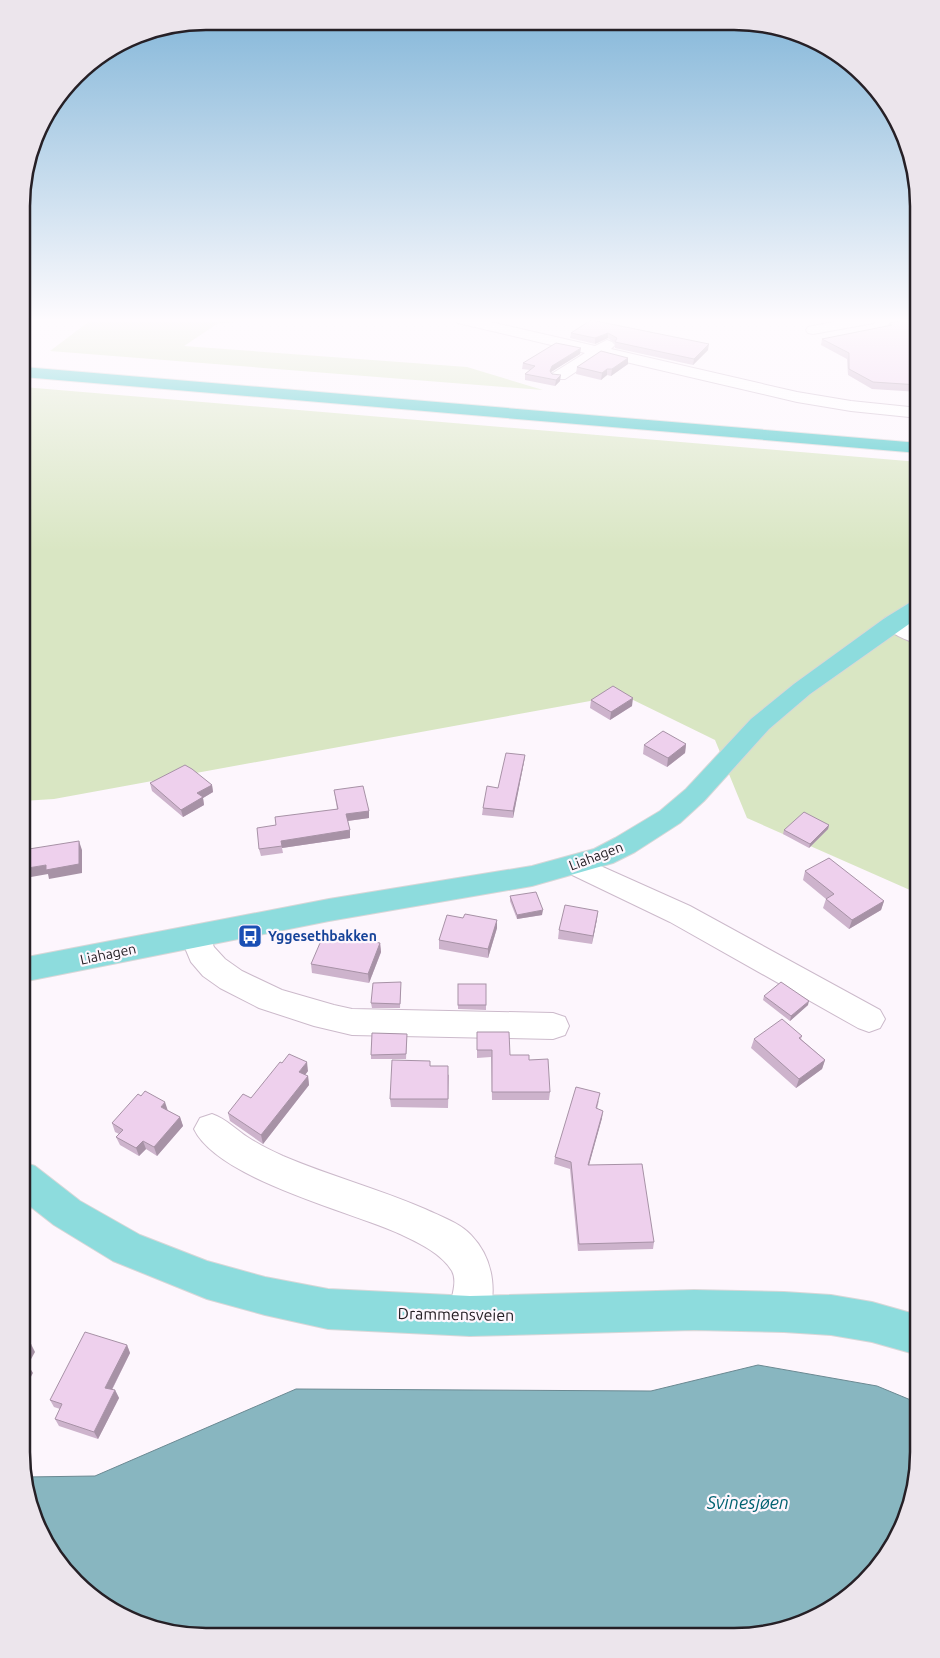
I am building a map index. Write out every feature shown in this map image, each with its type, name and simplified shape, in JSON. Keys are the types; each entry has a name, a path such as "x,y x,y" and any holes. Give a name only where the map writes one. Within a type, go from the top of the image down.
{"highway":[{"path":"322,397 910,447"},
{"path":"469,397 910,434"}],"main road":[{"name":"Liahagen","path":"30,968 329,910 532,876 603,856 625,845 670,817 695,794 760,724 802,689 910,613"},
{"name":"Drammensveien","path":"30,1184 68,1213 127,1248 207,1280 265,1296 328,1309 398,1314 470,1316 694,1310 784,1312 831,1314 872,1322 910,1333"}],"street":[{"path":"816,397 851,406 910,412"},
{"path":"893,623 910,632"},
{"path":"576,865 680,914 869,1019"},
{"path":"195,936 202,953 228,977 246,988 283,1003 328,1017 352,1022 553,1026"},
{"path":"212,1129 221,1140 242,1154 277,1170 434,1231 460,1248 471,1266 470,1316"}],"green space":[{"path":"30,397 147,397 910,461 910,890 747,818 715,740 623,695 54,799 30,800"}],"water":[{"name":"Svinesjøen","path":"758,1365 877,1386 910,1400 910,1464 907,1486 897,1519 874,1559 841,1592 812,1610 780,1622 746,1628 194,1628 149,1619 128,1610 99,1592 74,1568 60,1550 43,1519 33,1486 32,1477 95,1476 296,1389 651,1391"}],"building":[{"path":"613,686 633,698 611,712 591,700"},
{"path":"663,731 686,744 668,758 644,745"},
{"path":"506,753 525,755 513,811 483,808 487,786 498,788"},
{"path":"185,765 212,785 197,793 203,797 181,810 150,783"},
{"path":"363,786 369,811 346,814 350,830 281,841 282,846 259,849 257,828 276,825 275,817 338,809 334,790"},
{"path":"804,812 829,825 810,844 784,830"},
{"path":"79,841 79,864 46,870 46,865 30,868 30,849"},
{"path":"829,858 884,901 852,920 826,899 834,894 805,871"},
{"path":"536,892 543,910 517,915 510,896"},
{"path":"565,905 598,911 593,936 559,930"},
{"path":"465,914 497,920 488,949 439,940 447,915 463,918"},
{"path":"331,935 380,943 368,974 311,964 323,936 330,937"},
{"path":"401,982 400,1004 371,1003 373,983"},
{"path":"781,982 809,1001 791,1016 764,996"},
{"path":"458,984 486,984 486,1005 458,1005"},
{"path":"782,1019 802,1036 799,1038 825,1060 799,1079 754,1039"},
{"path":"477,1032 509,1032 510,1055 529,1055 529,1060 548,1059 550,1092 492,1092 492,1050 477,1050"},
{"path":"372,1033 407,1034 406,1054 371,1055"},
{"path":"289,1054 307,1062 299,1072 308,1076 261,1135 228,1113 243,1094 251,1098 280,1062 282,1063"},
{"path":"392,1060 430,1061 430,1066 448,1066 448,1099 390,1099"},
{"path":"576,1087 600,1093 596,1108 603,1111 588,1165 642,1164 654,1242 579,1244 571,1162 555,1157"},
{"path":"145,1091 165,1102 161,1107 180,1117 154,1147 143,1141 136,1148 116,1137 123,1130 112,1123 138,1094 141,1096"},
{"path":"85,1332 127,1345 105,1388 115,1390 94,1432 55,1419 62,1404 50,1400"}],"place":[{"name":"Yggesethbakken","path":"250,936"}]}
